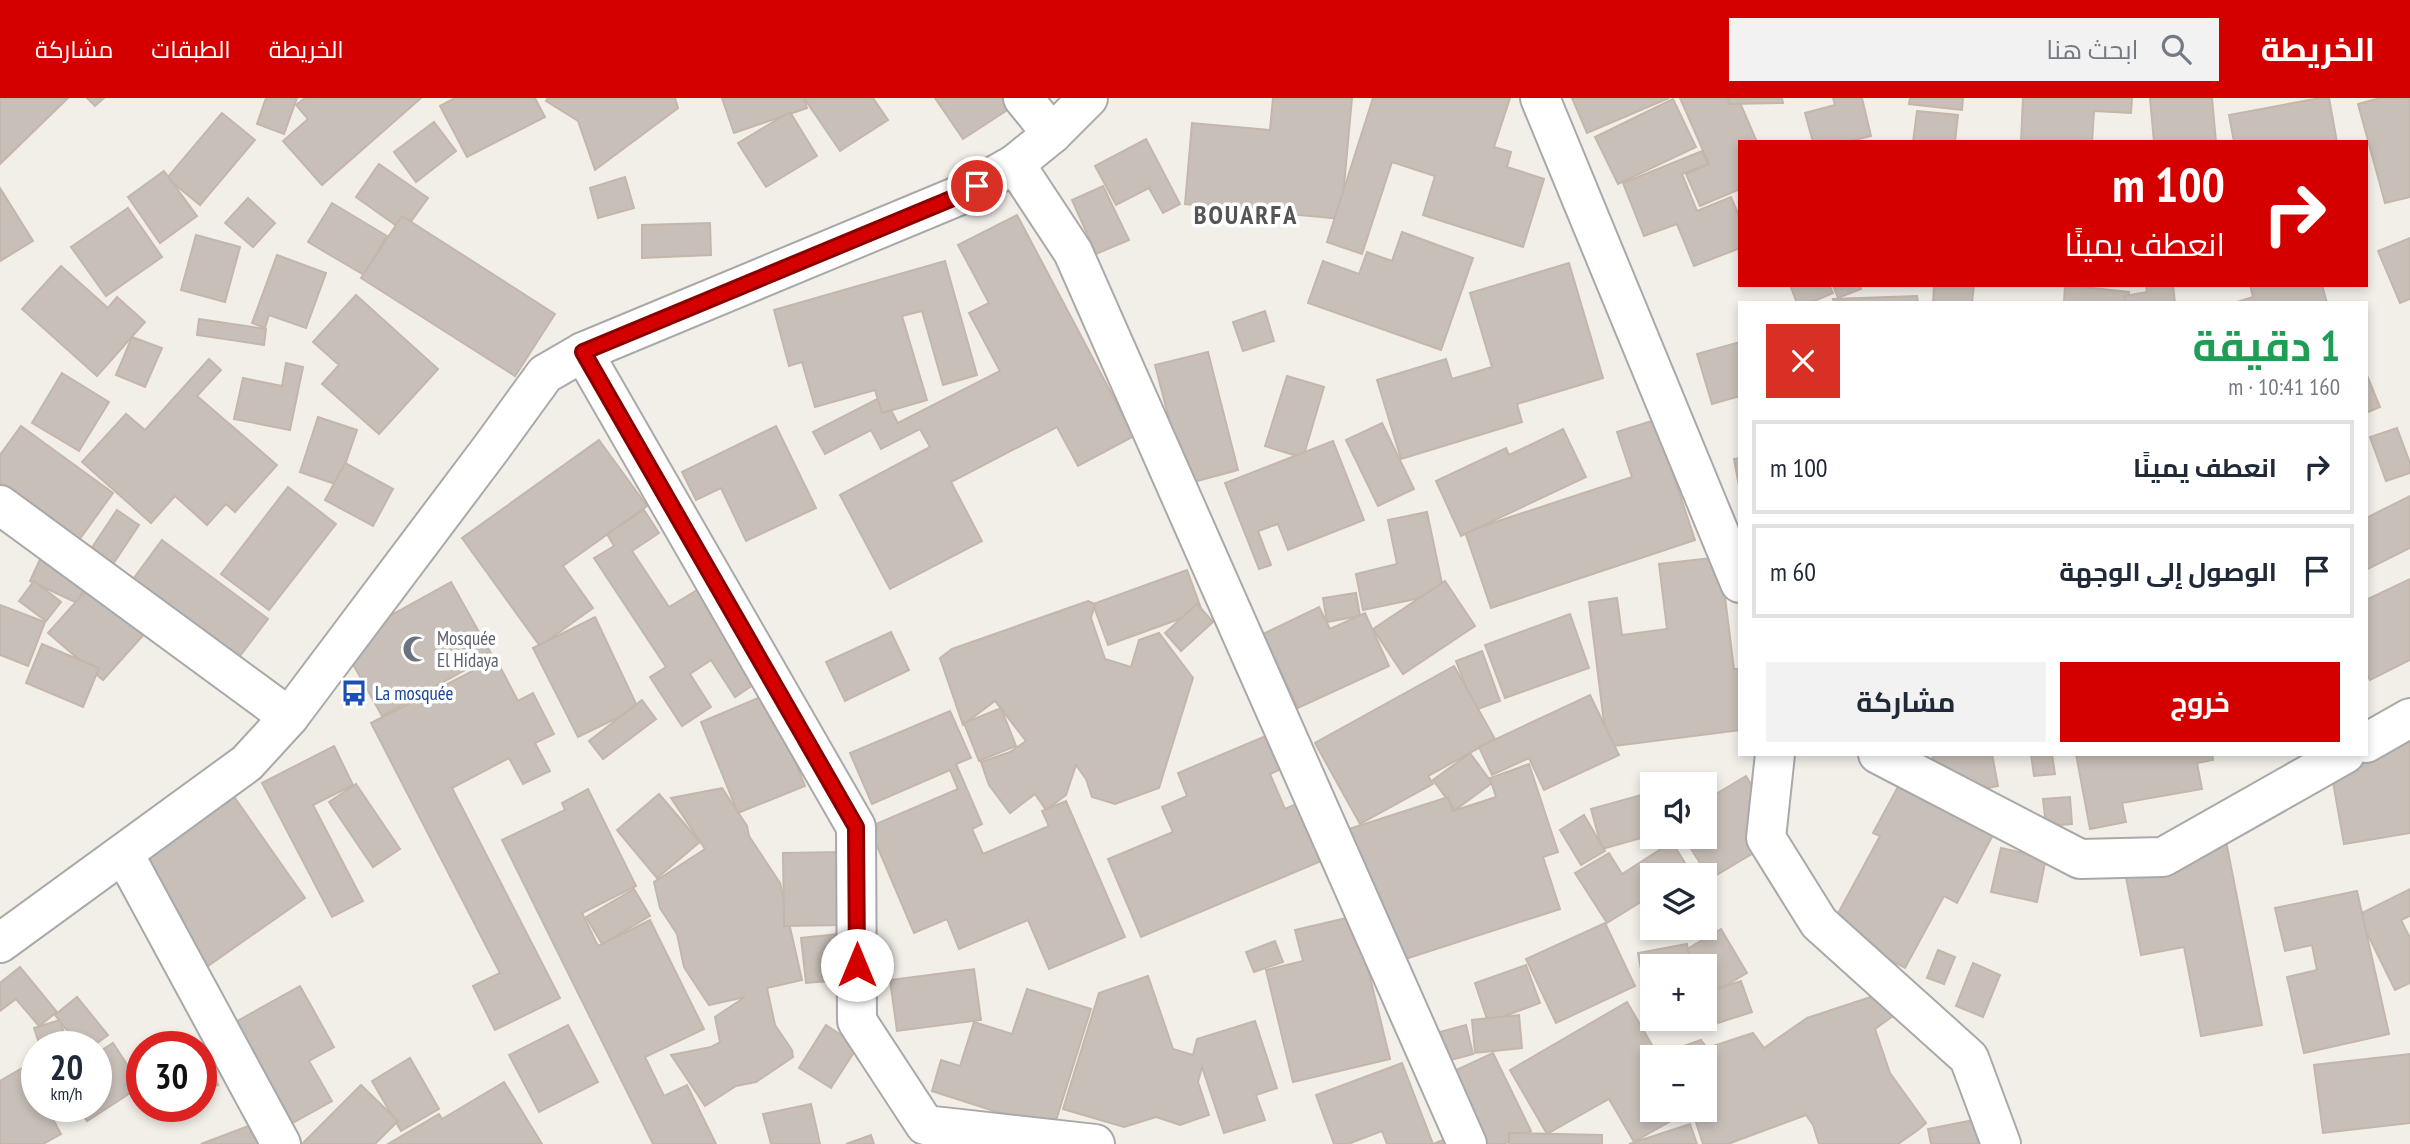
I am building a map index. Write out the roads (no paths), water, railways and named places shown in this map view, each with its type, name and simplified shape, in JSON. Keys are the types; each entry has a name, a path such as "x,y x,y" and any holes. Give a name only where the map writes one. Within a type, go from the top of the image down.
{"street":[{"path":"1023,98 1052,134"},
{"path":"0,943 247,763 289,717 544,374 583,352 958,196 1015,164 1052,134 1087,98"},
{"path":"1539,98 1738,578"},
{"path":"1015,164 1073,252 1467,1144"},
{"path":"583,352 856,827 857,1021 925,1125 1095,1144"},
{"path":"0,505 289,717"},
{"path":"2368,742 2410,718"},
{"path":"1775,756 1766,838 1819,923 1969,1058 2000,1144"},
{"path":"1882,756 2080,859 2163,857 2341,756"},
{"path":"124,854 281,1144"}],"place":[{"name":"Mosquée El Hidaya","path":"416,649"},
{"name":"La mosquée","path":"354,693"}],"district":[{"name":"BOUARFA","path":"1246,215"}]}
